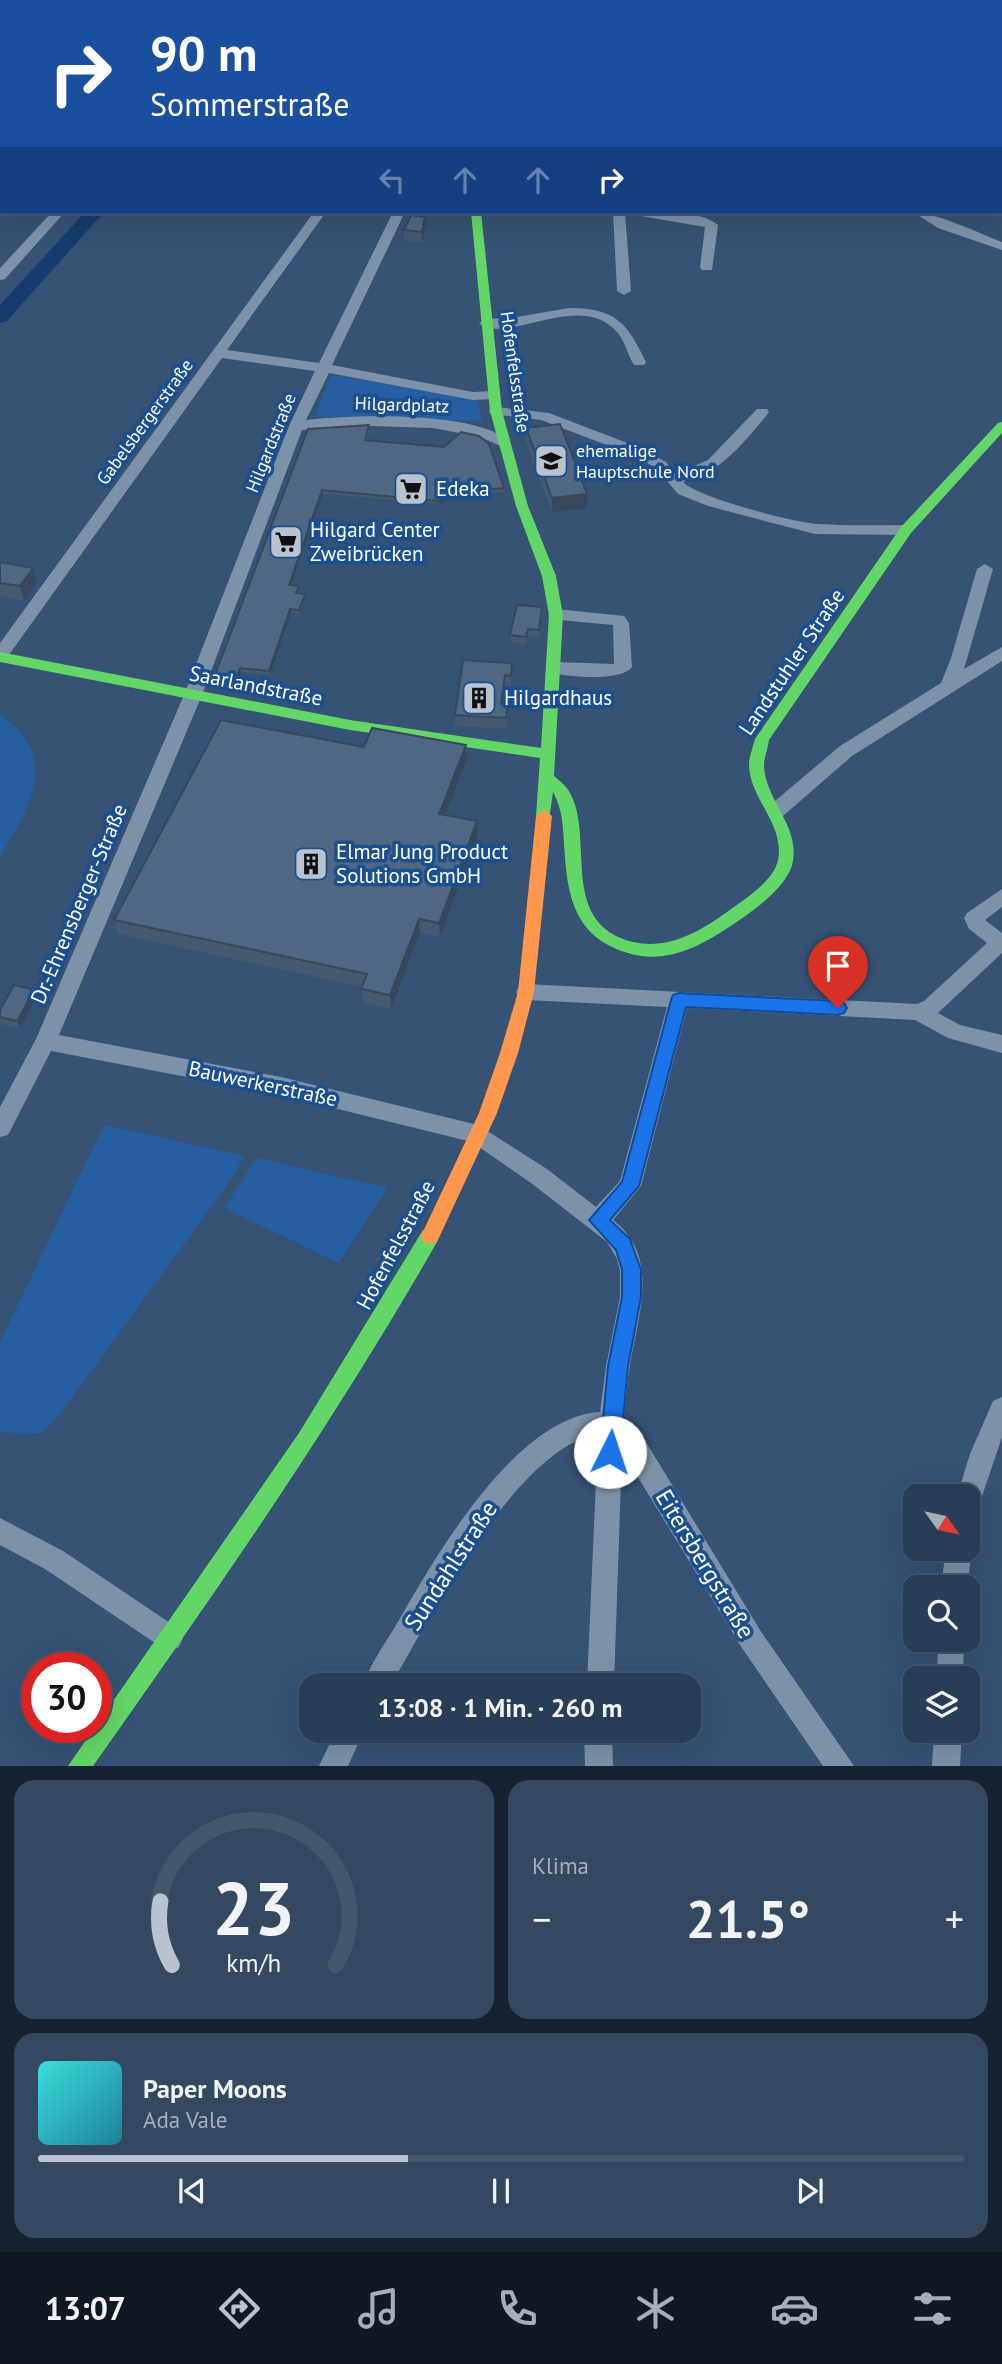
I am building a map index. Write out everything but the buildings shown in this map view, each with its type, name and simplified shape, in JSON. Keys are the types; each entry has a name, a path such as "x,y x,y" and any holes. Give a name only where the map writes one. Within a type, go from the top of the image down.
{"main road":[{"name":"Hofenfelsstraße","path":"79,1766 170,1638 380,1325 420,1255 478,1134 505,1066 526,992 547,779 556,615 549,576 522,506 503,443 495,403 476,214"},
{"name":"Landstuhler Straße","path":"547,779 558,784 566,800 582,912 593,928 605,937 642,951 665,951 685,946 768,891 780,877 788,856 786,833 762,786 755,765 762,739 906,530 1002,426"},
{"name":"Saarlandstraße","path":"0,656 390,732 548,754"},
{"path":"505,748 530,732 550,710"}],"street":[{"path":"0,276 57,214"},
{"name":"Gabelsbergerstraße","path":"0,656 319,214"},
{"name":"Hilgardstraße","path":"193,695 296,426 398,214"},
{"path":"619,214 624,291"},
{"path":"653,214 712,225 707,267"},
{"path":"923,214 951,228 1002,246"},
{"path":"486,323 515,322 532,316 567,312 588,313 618,325 639,362"},
{"name":"Hilgardplatz","path":"218,353 324,368 473,396 560,421 650,458 683,491 699,499 796,526 832,531 906,530"},
{"path":"673,479 697,475 709,468 762,412"},
{"name":"Hilgardplatz","path":"296,426 332,422 448,425 476,430 503,443"},
{"path":"948,688 960,658 985,569"},
{"path":"555,668 613,671 623,667 621,623 618,620 556,615"},
{"path":"776,811 846,751 1002,653"},
{"name":"Dr.-Ehrensberger-Straße","path":"0,1128 46,1041 193,695"},
{"path":"526,992 918,1012 931,1007 1000,941 976,924 974,918 1002,895"},
{"path":"598,1220 630,1186 679,1000"},
{"path":"918,1012 956,1032 1002,1044"},
{"name":"Bauwerkerstraße","path":"46,1041 281,1086 478,1134"},
{"path":"478,1134 598,1220 624,1245 632,1270 632,1297 618,1366 611,1425 601,1673"},
{"path":"973,1484 982,1454 1002,1409"},
{"name":"Sundahlstraße","path":"383,1673 467,1535 492,1500 518,1472 561,1437 596,1423 611,1425"},
{"name":"Eitersbergstraße","path":"611,1425 625,1434 637,1451 751,1639 840,1766"},
{"path":"0,1531 54,1560 170,1638"},
{"path":"333,1766 344,1743"},
{"path":"598,1743 599,1766"},
{"path":"946,1766 947,1743"}],"shaded area":[{"path":"331,375 477,398 482,421 315,417"},
{"path":"0,714 19,731 30,747 35,765 30,800 0,857"},
{"path":"104,1125 244,1156 233,1177 60,1414 42,1433 18,1434 0,1431 0,1342"},
{"path":"257,1158 387,1188 339,1263 224,1208"}],"waterway":[{"path":"0,317 93,214"}],"traffic: fast":[{"path":"476,214 496,411 522,506 549,576 556,615 544,816"},
{"path":"547,779 561,791 568,809 575,881 581,905 592,925 612,941 638,949 664,950 697,939 735,915 769,888 785,865 788,844 782,826 761,787 757,765 762,739 906,530 1002,426"},
{"path":"0,657 350,725 548,754"},
{"path":"79,1766 306,1440 430,1236"}],"traffic: slow":[{"path":"430,1236 488,1113 526,992 544,816"}],"place":[{"name":"ehemalige Hauptschule Nord","path":"551,461"},
{"name":"Edeka","path":"411,489"},
{"name":"Hilgard Center Zweibrücken","path":"286,542"},
{"name":"Hilgardhaus","path":"479,698"},
{"name":"Elmar Jung Product Solutions GmbH","path":"311,864"}],"route":[{"path":"610,1452 618,1366 632,1297 632,1270 624,1245 598,1220 630,1186 679,1000 838,1008"}]}
